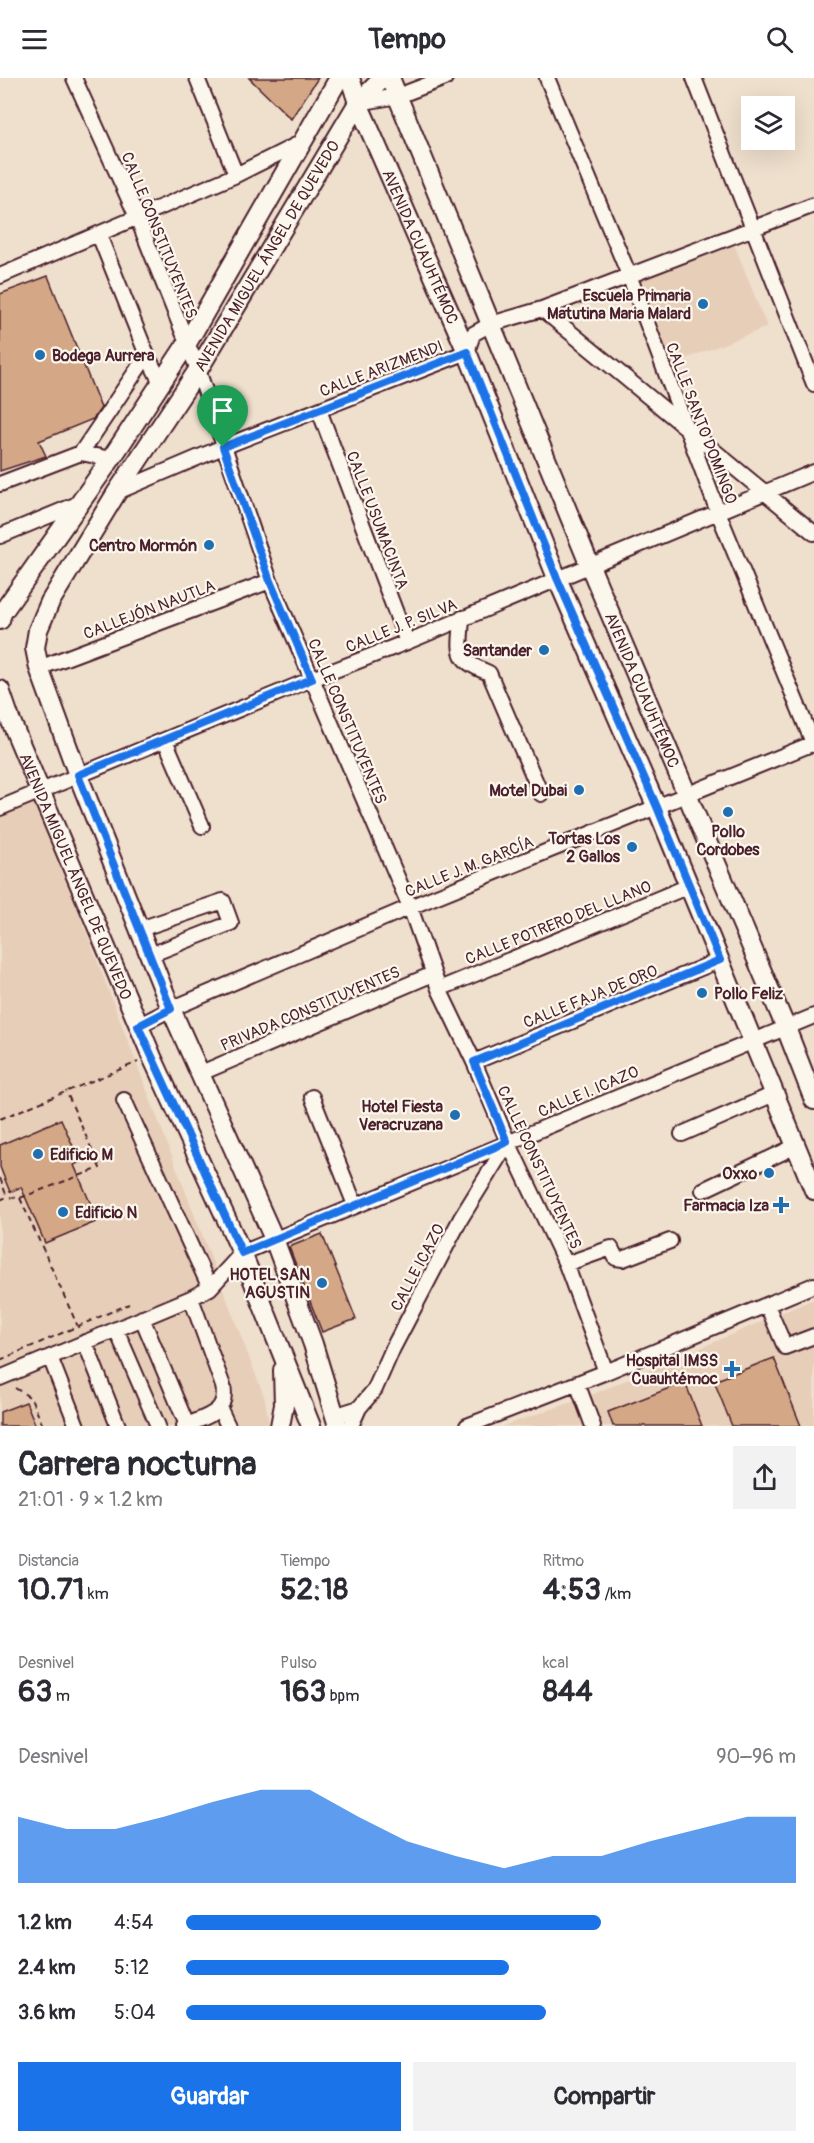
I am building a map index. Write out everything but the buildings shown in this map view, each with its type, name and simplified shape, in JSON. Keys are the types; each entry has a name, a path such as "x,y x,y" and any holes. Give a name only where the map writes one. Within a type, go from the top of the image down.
{"main road":[{"name":"AVENIDA MIGUEL ÁNGEL DE QUEVEDO","path":"0,614 111,459 186,345 339,78"},
{"name":"AVENIDA CUAUHTÉMOC","path":"351,78 358,103 467,352 557,578 657,807 814,1190"},
{"name":"AVENIDA MIGUEL ÁNGEL DE QUEVEDO","path":"336,1421 313,1344 274,1239 171,1009 78,775 39,668 35,648 38,630 50,602 117,492 198,370 358,103 383,78"},
{"name":"AVENIDA CUAUHTÉMOC","path":"390,78 590,566 688,794 814,1100"},
{"name":"AVENIDA MIGUEL ÁNGEL DE QUEVEDO","path":"0,690 5,721 42,791 138,1026 242,1253 311,1426"},
{"path":"280,1426 284,1405 283,1357"},
{"path":"293,1382 317,1410 336,1421"}],"street":[{"name":"CALLE CONSTITUYENTES","path":"74,78 137,217 186,345 198,370 270,581 410,907 439,989 474,1062 507,1142 566,1264 606,1372"},
{"path":"197,78 236,175"},
{"path":"358,103 398,96 445,78"},
{"name":"CALLE SANTO DOMINGO","path":"547,78 629,275 718,512 814,744"},
{"path":"694,78 814,384"},
{"path":"0,276 236,175 300,143"},
{"name":"CALLE ARIZMENDI","path":"117,492 223,447 467,352 473,334 491,324 542,309 814,205"},
{"path":"99,235 147,355 161,383"},
{"path":"542,309 814,533"},
{"path":"81,453 147,355"},
{"name":"CALLE USUMACINTA","path":"319,410 407,642"},
{"path":"0,484 81,453 111,459"},
{"name":"CALLE J. P. SILVA","path":"0,808 407,642 814,472"},
{"path":"0,536 80,503"},
{"name":"CALLEJÓN NAUTLA","path":"39,668 270,581"},
{"path":"462,618 460,651 464,660 473,667 489,673 541,794"},
{"path":"165,740 202,826"},
{"name":"CALLE J. M. GARCÍA","path":"138,1026 171,1009 410,907 814,744"},
{"name":"CALLE POTRERO DEL LLANO","path":"439,989 689,886"},
{"path":"140,929 223,901 231,923 150,955"},
{"name":"CALLE FAJA DE ORO","path":"474,1062 720,960"},
{"name":"PRIVADA CONSTITUYENTES","path":"201,1073 433,974"},
{"name":"CALLE I. ICAZO","path":"242,1253 814,1016"},
{"path":"682,1134 774,1094"},
{"path":"312,1097 355,1205"},
{"path":"124,1100 210,1288"},
{"name":"CALLE ICAZO","path":"351,1426 359,1408 375,1389 393,1348 461,1218 507,1142"},
{"path":"703,1190 796,1146"},
{"path":"566,1264 611,1248 616,1258 623,1259 670,1241"},
{"path":"4,1380 50,1357 210,1288 242,1253"},
{"path":"467,1426 606,1372 814,1284"},
{"path":"142,1318 191,1424 220,1409 226,1398 191,1298"},
{"path":"766,1305 786,1347 814,1336"},
{"path":"116,1329 158,1426"},
{"path":"85,1342 118,1426"},
{"path":"50,1357 77,1426"},
{"path":"577,1383 593,1426"},
{"path":"336,1421 359,1408"},
{"path":"220,1409 228,1426"}],"path":[{"path":"0,1119 152,1057"},
{"path":"0,1200 8,1197 20,1198 100,1168 66,1091"},
{"path":"0,1178 8,1197"},
{"path":"20,1198 85,1342"},
{"path":"0,1360 129,1304"},
{"path":"4,1380 31,1398 43,1426"}],"shaded area":[{"name":"Escuela Primaria Matutina Maria Malard","path":"734,244 767,327 672,364 639,281"},
{"path":"36,801 265,1399 269,1426 0,1426 0,816"},
{"name":"Hospital IMSS Cuauhtémoc","path":"814,1299 814,1426 503,1426 587,1397"}],"place":[{"name":"Escuela Primaria Matutina Maria Malard","path":"703,304"},
{"name":"Bodega Aurrera","path":"40,355"},
{"name":"Centro Mormón","path":"209,545"},
{"name":"Santander","path":"544,650"},
{"name":"Motel Dubai","path":"579,790"},
{"name":"Pollo Cordobes","path":"728,812"},
{"name":"Tortas Los 2 Gallos","path":"632,847"},
{"name":"Pollo Feliz","path":"702,993"},
{"name":"Hotel Fiesta Veracruzana","path":"455,1115"},
{"name":"Edificio M","path":"38,1154"},
{"name":"Oxxo","path":"769,1173"},
{"name":"Farmacia Iza","path":"781,1205"},
{"name":"Edificio N","path":"63,1212"},
{"name":"HOTEL SAN AGUSTIN","path":"322,1283"},
{"name":"Hospital IMSS Cuauhtémoc","path":"732,1369"}],"route":[{"path":"467,352 557,578 657,807 720,960 474,1062 507,1142 242,1253 138,1026 171,1009 78,775 312,679 270,581 223,447 467,352"}]}
